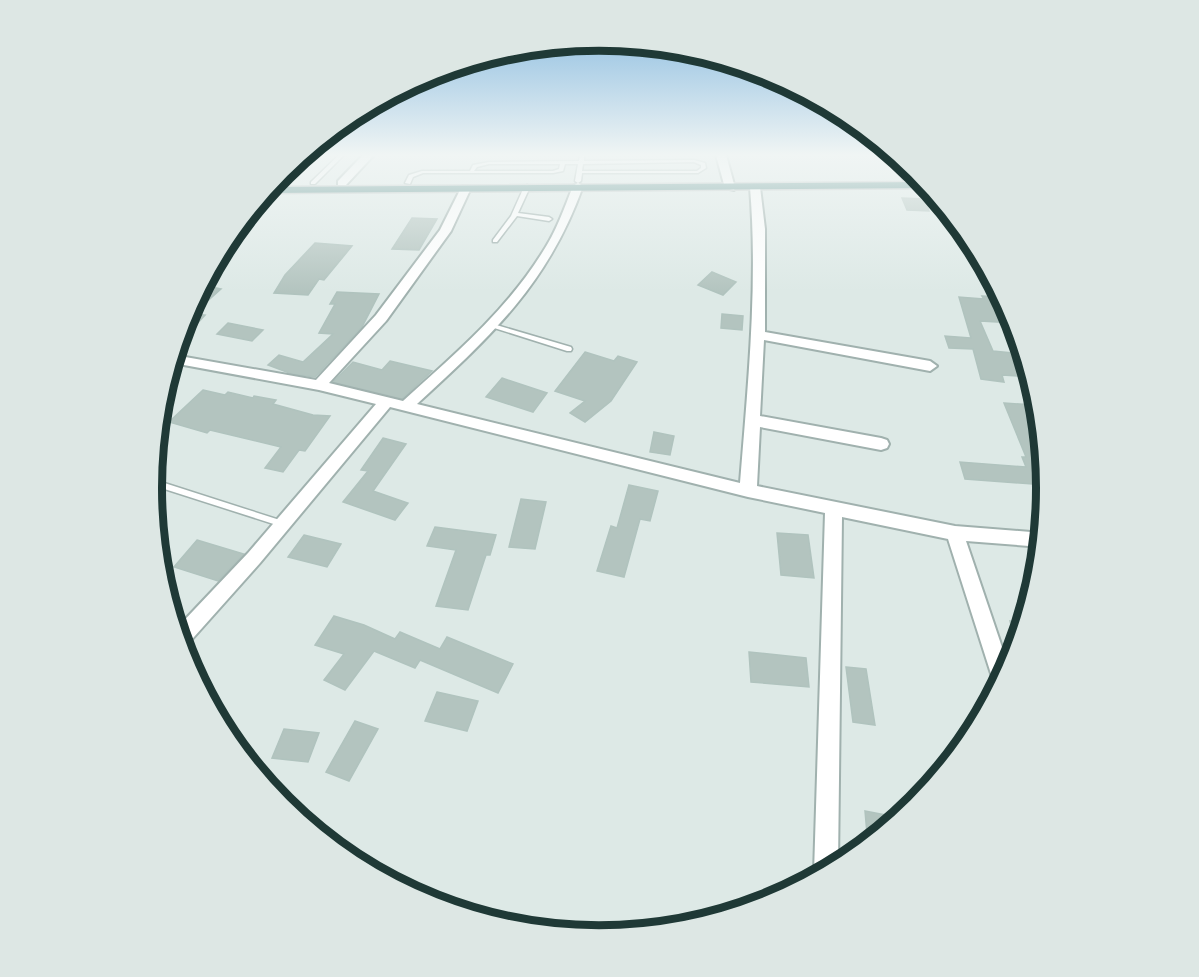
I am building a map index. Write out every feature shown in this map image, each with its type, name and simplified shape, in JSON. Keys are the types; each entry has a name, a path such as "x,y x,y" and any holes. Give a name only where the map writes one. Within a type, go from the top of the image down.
{"street":[{"path":"319,386 381,318 445,231 460,201"},
{"path":"405,407 493,326 540,270 570,216 574,201"},
{"path":"748,491 758,335 759,229 756,201"},
{"path":"758,335 930,366"},
{"path":"181,362 319,386 748,491 955,533 1034,539"},
{"path":"186,632 283,524 386,402"},
{"path":"753,420 881,444"},
{"path":"826,862 834,507"},
{"path":"955,533 999,667"}],"lane":[{"path":"495,241 515,214 521,201"},
{"path":"515,214 549,219"},
{"path":"493,326 569,349"},
{"path":"162,485 283,524"}],"building":[{"path":"903,201 926,201 929,211 907,210"},
{"path":"412,218 437,219 419,250 392,249"},
{"path":"315,243 352,246 324,280 319,279 308,295 274,293 285,275"},
{"path":"712,272 736,282 723,295 698,285"},
{"path":"211,287 221,289 202,306"},
{"path":"337,292 379,294 362,327 315,377 292,374 268,365 279,355 303,362 333,334 319,333 335,304 330,304"},
{"path":"982,296 993,297 1005,322 980,321 993,351 1016,353 1022,376 1002,375 1004,382 981,379 973,349 949,348 945,336 971,338 959,297 984,299"},
{"path":"198,314 205,315 194,327"},
{"path":"722,314 743,316 742,330 721,328"},
{"path":"228,323 263,330 252,341 217,334"},
{"path":"585,352 614,361 618,356 637,362 611,401 585,422 570,413 585,401 555,391"},
{"path":"390,361 432,371 402,399 333,382 353,362 382,370"},
{"path":"502,378 547,393 533,412 486,397"},
{"path":"203,390 225,395 228,392 253,398 254,396 276,400 273,404 313,415 330,416 305,451 299,450 283,472 265,468 281,447 210,430 207,433 169,422"},
{"path":"1004,403 1029,405 1036,460 1037,493 1033,484 965,479 960,462 1026,467 1022,457 1026,457"},
{"path":"654,432 674,436 670,455 650,452"},
{"path":"383,438 406,444 373,491 408,503 395,520 343,502 368,471 361,470"},
{"path":"629,485 658,491 650,521 640,519 624,577 597,571 611,526 617,528"},
{"path":"521,499 546,502 535,549 509,547"},
{"path":"435,527 496,535 490,555 486,555 468,610 436,606 456,550 427,546"},
{"path":"777,533 808,535 814,578 781,575"},
{"path":"304,535 341,544 327,567 288,557"},
{"path":"197,540 244,554 218,581 174,567"},
{"path":"334,616 364,625 395,639 400,632 440,649 447,637 513,664 498,693 420,660 415,668 374,651 345,690 324,680 344,654 315,645"},
{"path":"1010,621 1016,622 1013,632"},
{"path":"749,652 806,658 809,687 751,682"},
{"path":"846,667 866,669 875,725 853,722"},
{"path":"437,692 478,701 467,731 425,721"},
{"path":"355,721 378,729 349,781 326,772"},
{"path":"284,729 319,733 308,762 272,758"},
{"path":"865,811 889,816 888,817 867,835"}]}
